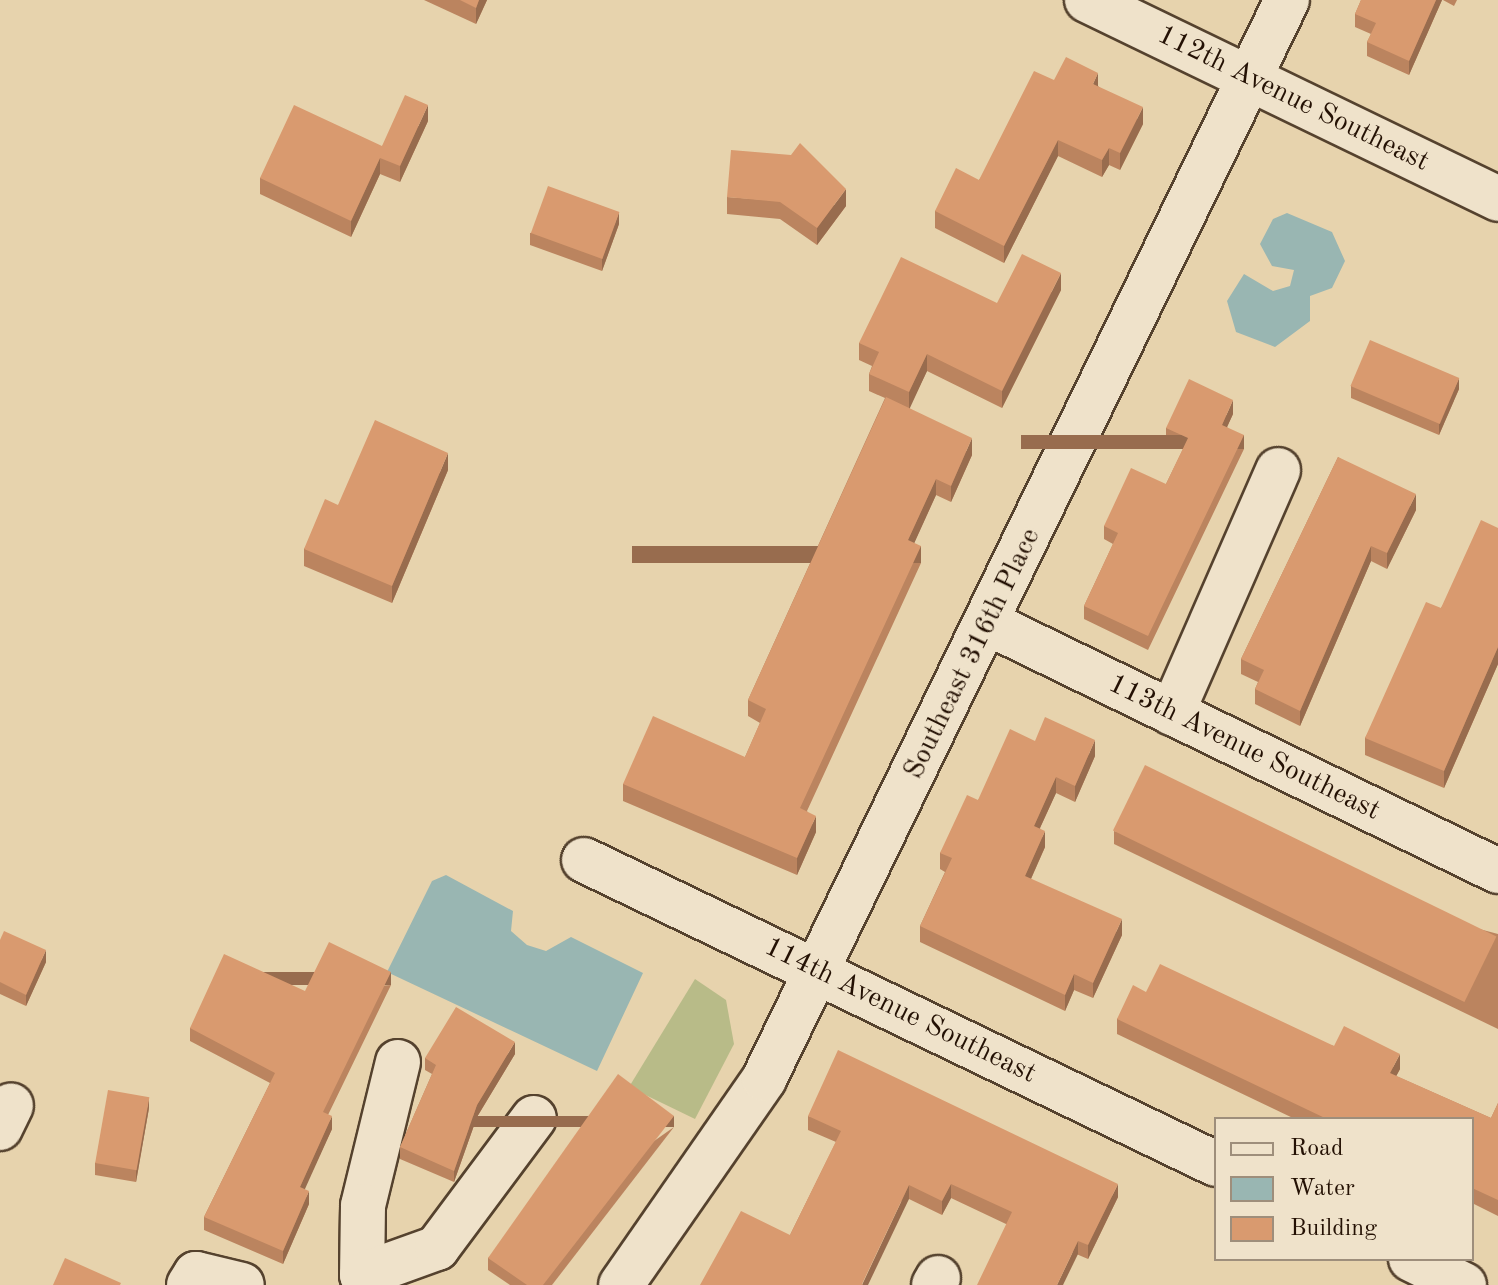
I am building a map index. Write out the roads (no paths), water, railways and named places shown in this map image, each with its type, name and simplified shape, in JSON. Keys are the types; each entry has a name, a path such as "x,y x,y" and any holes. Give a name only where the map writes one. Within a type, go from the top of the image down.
{"street":[{"name":"112th Avenue Southeast","path":"1087,0 1498,199"},
{"name":"Southeast 316th Place","path":"621,1285 764,1079 815,969 990,624 1253,78 1287,0"},
{"path":"1172,713 1278,470"},
{"name":"113th Avenue Southeast","path":"990,624 1172,713 1494,858"},
{"name":"114th Avenue Southeast","path":"584,860 1214,1163"},
{"path":"398,1062 363,1206 357,1282 437,1248 534,1118"},
{"path":"1415,1261 1464,1285"},
{"path":"189,1285 196,1274 242,1285"}],"water":[{"path":"1287,213 1332,232 1345,261 1332,288 1310,296 1310,321 1275,347 1236,332 1227,301 1244,274 1273,291 1290,286 1294,270 1272,266 1260,244 1273,219"},
{"path":"446,875 513,911 511,931 527,945 546,951 571,937 643,973 597,1071 387,972 432,881"}]}
